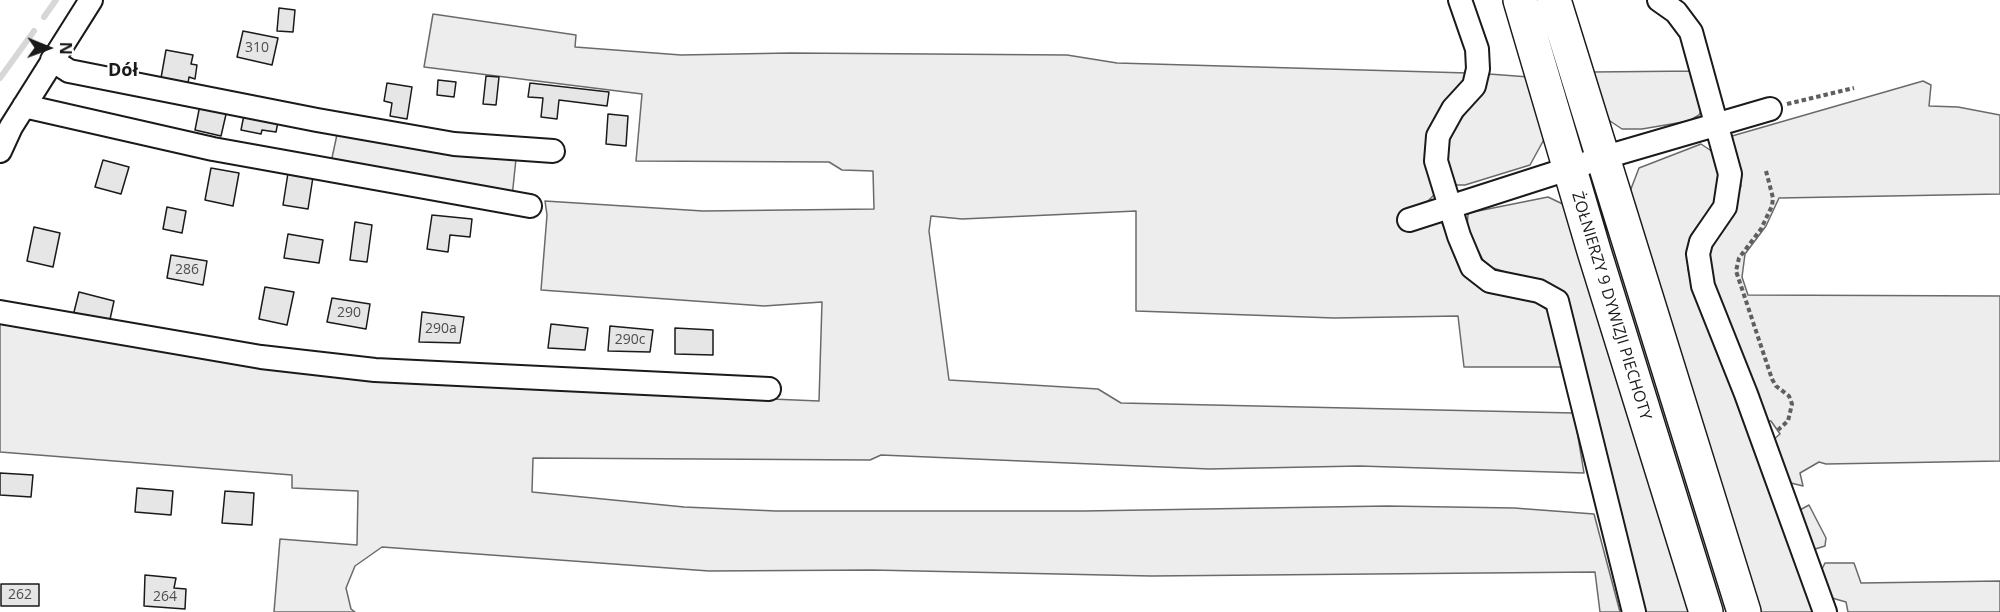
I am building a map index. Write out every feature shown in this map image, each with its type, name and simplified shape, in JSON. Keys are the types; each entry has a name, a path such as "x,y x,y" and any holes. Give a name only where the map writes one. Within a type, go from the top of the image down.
{"highway":[{"name":"ŻOŁNIERZY 9 DYWIZJI PIECHOTY","path":"1520,0 1569,170 1706,612"},
{"path":"1554,0 1744,612"}],"street":[{"path":"0,151 11,127 91,0"},
{"path":"1460,0 1477,49 1478,69 1474,86 1453,109 1438,136 1436,161 1459,236 1472,267 1490,281 1539,291 1557,301 1634,612"},
{"path":"1659,0 1676,12 1691,32 1730,174 1729,193 1725,207 1701,242 1698,265 1703,286 1825,612"},
{"path":"52,60 69,71 316,120 454,144 553,151"},
{"path":"24,106 213,149 530,206"},
{"path":"1409,220 1602,158 1770,109"},
{"path":"0,312 261,357 375,370 769,389"}],"path":[{"path":"1770,109 1854,88"},
{"path":"1762,439 1784,427 1791,413 1792,404 1789,396 1776,386 1772,379 1736,272 1739,258 1761,229 1772,206 1773,198 1766,171"}],"shaded area":[{"path":"433,14 576,35 575,47 681,55 790,53 1067,55 1117,63 1468,73 1462,85 1435,117 1427,141 1437,192 1428,201 1410,208 1441,221 1451,243 1550,312 1564,367 1464,367 1458,316 1334,318 1136,311 1136,211 962,219 931,216 929,231 949,380 1098,389 1121,403 1574,413 1584,473 1359,466 1209,469 881,455 870,460 533,458 532,492 684,507 776,511 1084,511 1387,506 1514,508 1594,514 1620,612 1600,612 1595,572 1151,576 872,570 709,571 382,547 355,566 346,588 351,609 355,612 274,612 280,539 357,545 358,491 292,488 292,475 0,452 0,324 180,354 724,397 819,401 822,302 764,306 541,290 547,215 545,201 703,211 874,209 873,171 842,170 829,162 636,161 642,94 424,67"},
{"path":"1696,71 1704,105 1699,115 1689,121 1642,129 1622,129 1607,119 1592,72"},
{"path":"1489,74 1529,77 1547,134 1530,165 1465,185 1456,185 1448,164 1446,149 1455,127 1480,93"},
{"path":"1923,81 1931,85 1929,106 1958,107 2000,115 2000,194 1779,198 1766,226 1745,254 1742,277 1748,295 2000,296 2000,461 1826,464 1819,462 1800,473 1803,486 1791,483 1773,440 1780,434 1771,421 1763,421 1707,269 1710,237 1733,203 1741,186 1731,147 1732,136"},
{"path":"338,130 516,159 512,197 330,167"},
{"path":"1701,144 1716,154 1720,165 1715,202 1691,235 1688,270 1695,282 1819,612 1760,612 1629,194 1639,168"},
{"path":"1548,197 1569,207 1691,612 1642,612 1622,517 1579,347 1549,286 1493,268 1483,260 1467,230 1468,213"},
{"path":"1809,505 1826,538 1825,546 1812,550 1798,511"},
{"path":"1825,563 1854,563 1861,583 2000,581 2000,612 1848,612 1846,602 1832,598 1821,571"}],"building":[{"path":"279,8 295,10 293,32 277,31"},
{"path":"243,31 278,38 272,65 237,57"},
{"path":"166,50 193,55 191,64 197,65 195,79 189,77 188,83 161,78"},
{"path":"486,76 499,77 496,105 483,104"},
{"path":"438,80 456,82 454,97 437,95"},
{"path":"387,83 412,87 407,119 390,116 392,103 384,101"},
{"path":"530,83 609,92 607,106 559,100 557,119 541,117 543,98 528,97"},
{"path":"200,105 227,110 221,136 195,130"},
{"path":"608,114 628,116 626,146 606,144"},
{"path":"244,115 278,122 276,132 262,130 261,134 241,130"},
{"path":"103,160 129,167 121,194 95,187"},
{"path":"211,168 239,173 233,206 205,200"},
{"path":"288,173 313,177 308,209 283,205"},
{"path":"167,207 186,211 182,233 163,229"},
{"path":"432,215 472,219 470,237 450,235 448,252 427,249"},
{"path":"355,222 372,225 367,262 350,260"},
{"path":"34,227 60,233 53,267 27,261"},
{"path":"288,234 323,240 319,263 284,258"},
{"path":"171,255 207,261 203,285 167,278"},
{"path":"265,287 294,292 287,325 259,319"},
{"path":"79,292 114,301 109,324 73,316"},
{"path":"332,298 370,304 366,329 327,322"},
{"path":"422,312 464,317 460,343 419,342"},
{"path":"551,324 588,328 585,350 548,348"},
{"path":"610,326 653,330 650,352 608,351"},
{"path":"675,328 713,330 713,355 675,354"},
{"path":"0,473 33,475 31,497 0,495"},
{"path":"137,488 173,491 171,515 135,512"},
{"path":"225,491 254,493 252,525 222,523"},
{"path":"145,575 176,578 174,588 186,589 185,609 144,606"},
{"path":"1,584 39,584 39,606 1,606"}],"waterway":[{"path":"44,17 56,0"},
{"path":"0,78 34,31"}],"district":[{"name":"Dół","path":"123,71"}]}
